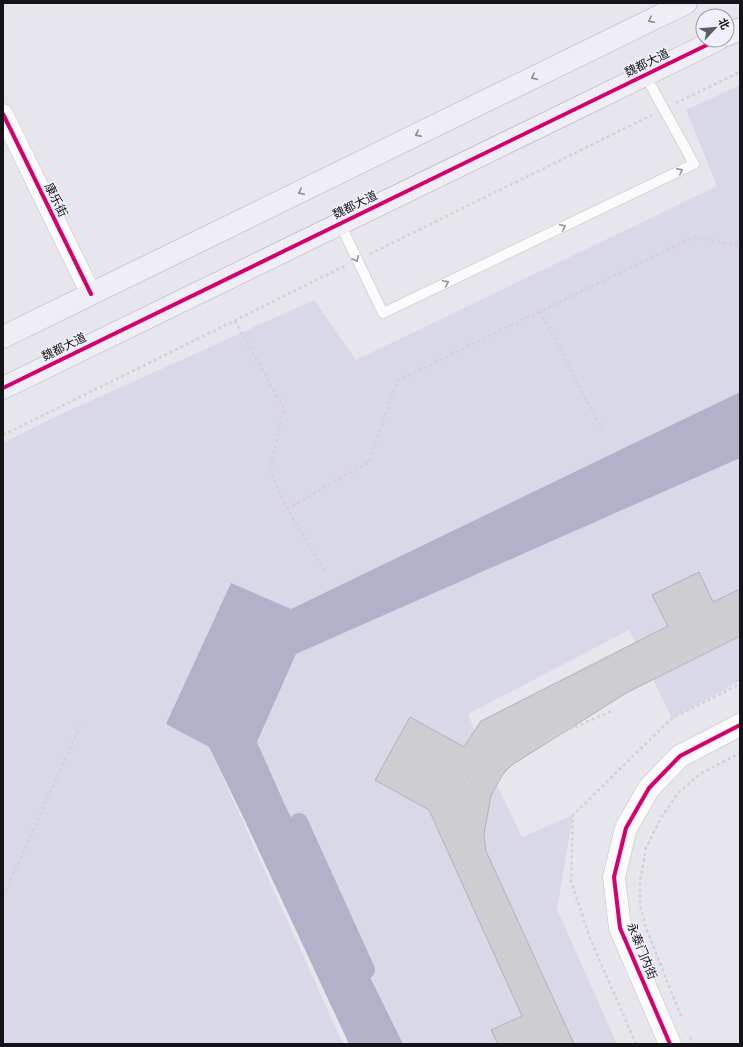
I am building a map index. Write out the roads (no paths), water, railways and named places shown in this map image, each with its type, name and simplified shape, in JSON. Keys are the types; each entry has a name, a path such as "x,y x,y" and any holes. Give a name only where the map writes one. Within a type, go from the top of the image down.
{"main road":[{"path":"3,337 686,3"},
{"name":"魏都大道","path":"3,388 701,48"},
{"name":"永泰门内街","path":"680,1040 620,928 614,877 626,828 649,788 680,756 740,724"}],"street":[{"name":"康乐街","path":"3,114 91,294"}],"lane":[{"path":"340,224 383,313 694,164 645,75"}],"waterway":[{"path":"299,822 366,970"}]}
